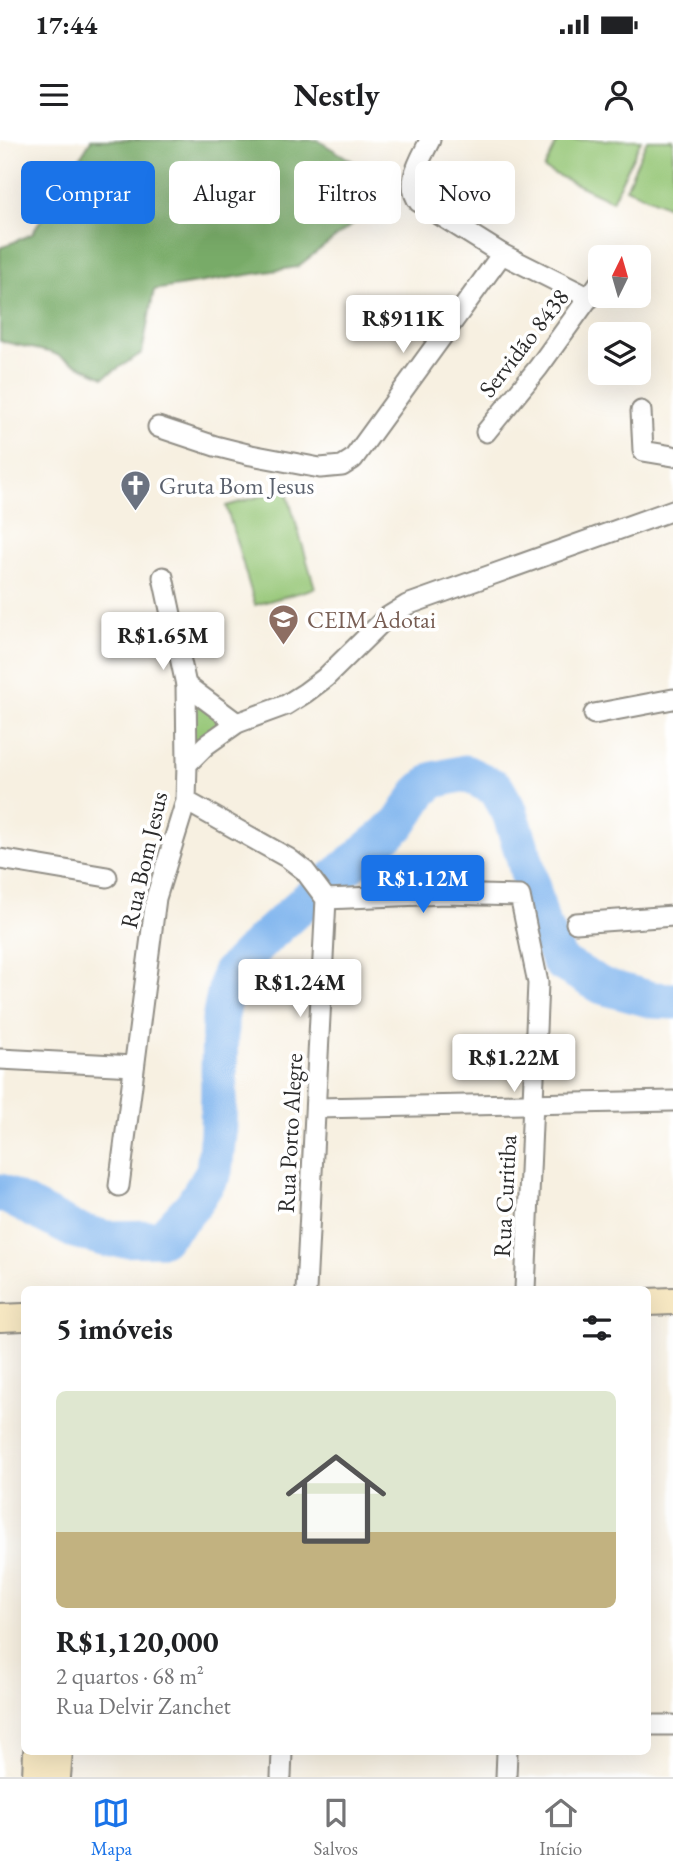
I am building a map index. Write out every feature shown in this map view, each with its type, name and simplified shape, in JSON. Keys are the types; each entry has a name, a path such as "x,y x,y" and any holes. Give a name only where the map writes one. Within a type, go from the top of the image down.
{"main road":[{"path":"651,1302 673,1301"},
{"path":"0,1318 21,1318"},
{"path":"36,1777 37,1755"},
{"path":"57,1777 59,1755"}],"street":[{"path":"430,140 412,185 413,195 419,202 502,254 588,287"},
{"path":"158,427 251,455 320,468 342,466 353,459 502,254"},
{"name":"Servidão 8438","path":"486,432 538,368 588,300"},
{"path":"641,411 643,451 673,456"},
{"name":"Rua Bom Jesus","path":"119,1186 156,898 186,801 187,764 206,745 237,723 278,709 305,693 325,678 386,618 407,605 673,510"},
{"path":"163,577 186,685 187,764"},
{"path":"186,685 237,723"},
{"path":"594,714 673,699"},
{"path":"186,801 288,858 305,871 326,900"},
{"path":"0,859 107,877"},
{"name":"Rua Curitiba","path":"326,900 433,895 520,896 538,983 525,1286"},
{"name":"Rua Porto Alegre","path":"306,1286 326,900"},
{"path":"576,923 673,916"},
{"path":"0,1059 134,1066"},
{"path":"316,1108 673,1101"},
{"path":"651,1725 673,1725"},
{"path":"281,1777 282,1755"},
{"path":"506,1777 507,1755"}],"green space":[{"path":"91,140 317,140 352,161 294,161 294,224 353,224 297,267 154,290 142,353 104,377 53,353 0,341 0,248 32,234 38,224 155,224 155,161 78,161"},
{"path":"558,140 641,140 612,201 544,169"},
{"path":"647,140 673,140 673,209 626,188"},
{"path":"286,489 315,588 255,605 226,506"},
{"path":"190,699 226,722 191,747"}],"waterway":[{"path":"329,882 399,824 421,791 434,780 465,773 496,788 510,813 541,922 560,962 602,986 653,1000 673,1001"},
{"path":"0,1192 74,1230 107,1239 162,1238 192,1206 214,1171 218,1133 220,1020 229,974 308,899"}],"place":[{"name":"Gruta Bom Jesus","path":"136,513"},
{"name":"CEIM Adotai","path":"284,647"}]}
